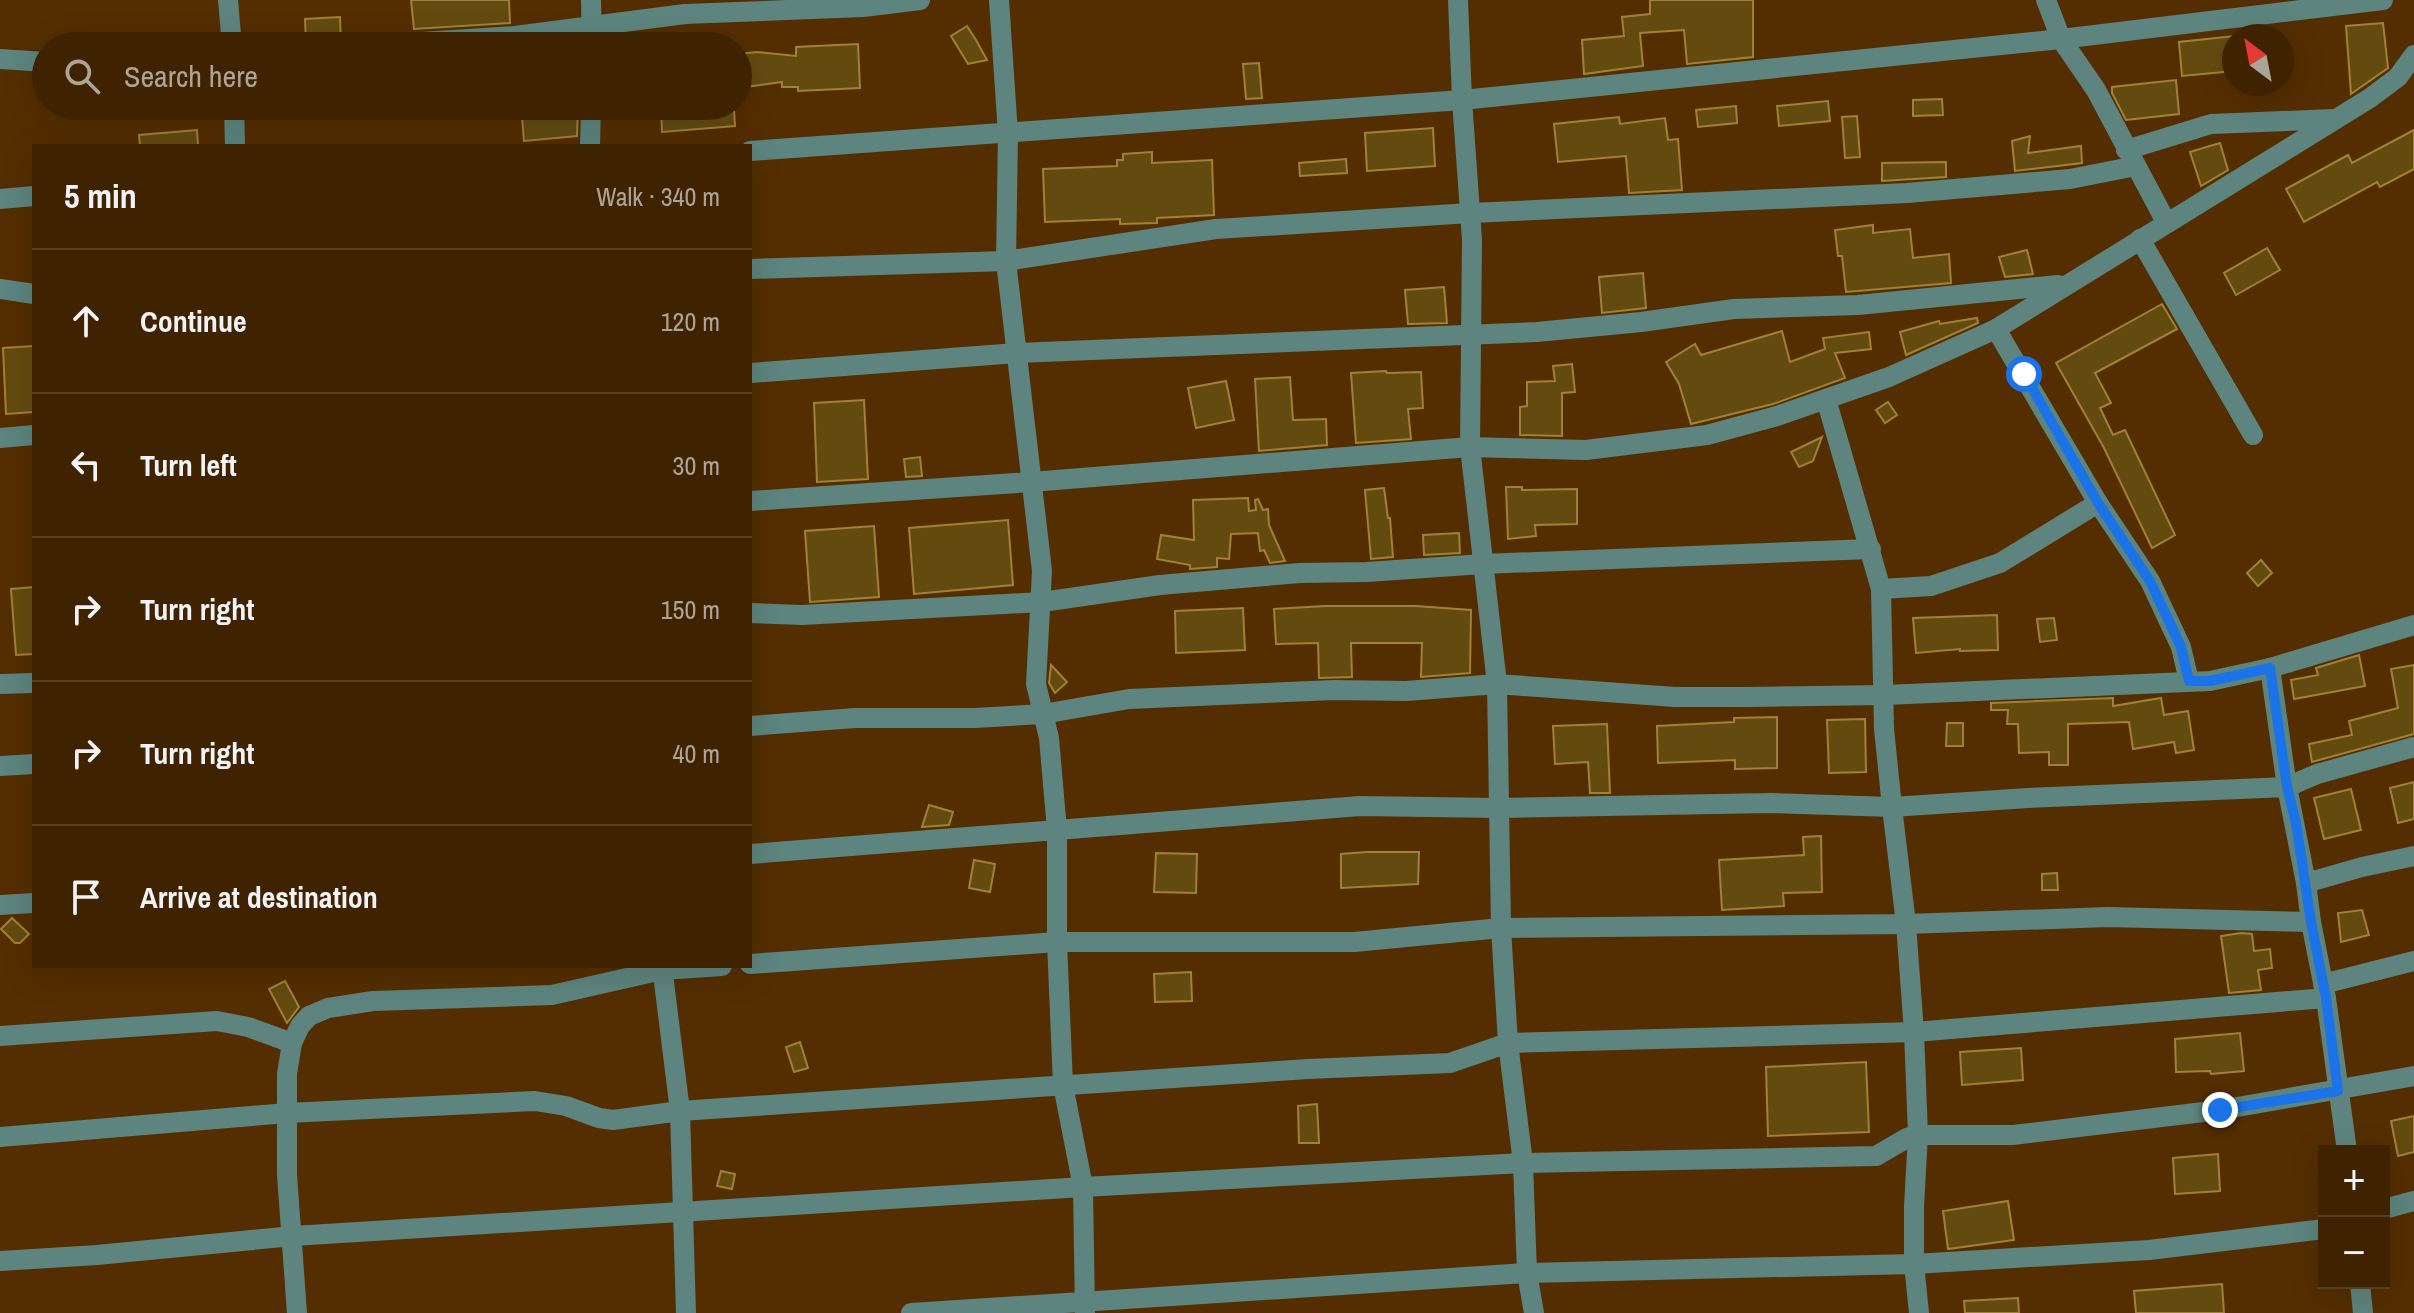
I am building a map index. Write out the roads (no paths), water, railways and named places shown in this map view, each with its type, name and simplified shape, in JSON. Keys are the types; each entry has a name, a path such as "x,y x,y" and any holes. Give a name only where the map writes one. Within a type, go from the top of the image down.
{"street":[{"path":"228,0 231,32"},
{"path":"591,0 592,32"},
{"path":"612,32 685,14 863,7 920,0"},
{"path":"999,0 1008,134 1006,261 1040,545 1042,602 1036,684 1049,738 1057,830 1057,942 1063,1085 1083,1187 1085,1308"},
{"path":"1458,0 1471,213 1470,447 1497,684 1501,928 1508,1043 1523,1163 1527,1273 1534,1313"},
{"path":"2046,0 2061,39 2096,90 2166,222"},
{"path":"752,151 1462,100 2061,39 2383,0"},
{"path":"752,501 1470,447 1586,450 1707,435 1777,416 1889,377 1996,329 2370,98 2398,77 2414,55"},
{"path":"0,59 32,61"},
{"path":"752,269 1006,261 1216,229 1471,213 1907,193 2070,179 2131,158 2211,124 2335,119"},
{"path":"234,120 235,144"},
{"path":"590,144 591,120"},
{"path":"0,199 32,196"},
{"path":"2140,239 2253,435"},
{"path":"752,373 1017,353 1537,332 1734,309 1858,305 2067,284"},
{"path":"0,289 32,294"},
{"path":"1996,329 2098,503 2150,581 2181,647 2189,681"},
{"path":"1826,399 1881,589 1884,729 1906,924 1914,1032 1918,1135 1914,1264 1919,1313"},
{"path":"0,438 32,435"},
{"path":"1881,589 1931,586 2000,563 2098,503"},
{"path":"752,613 802,615 1042,602 1160,585 1300,573 1871,549"},
{"path":"752,726 855,718 975,718 1043,714 1129,699 1334,690 1406,691 1497,684 1675,697 1885,695 2210,681 2270,668 2414,625"},
{"path":"2270,668 2287,787 2325,991 2346,1145"},
{"path":"0,684 32,683"},
{"path":"752,854 1360,806 1500,808 1771,803 1892,807 2287,787 2317,774 2414,747"},
{"path":"0,766 32,764"},
{"path":"2306,883 2414,856"},
{"path":"0,905 32,903"},
{"path":"752,964 1057,942 1354,942 1501,928 1906,924 2108,917 2311,922"},
{"path":"0,1137 287,1113 535,1101 566,1106 613,1120 680,1111 1450,1063 1508,1043 1914,1032 2325,991 2414,961"},
{"path":"297,1313 287,1175 287,1074 292,1043 309,1016 328,1008 373,1001 552,995 662,968 680,1111 686,1313"},
{"path":"0,1036 217,1021 248,1027 292,1043"},
{"path":"0,1261 293,1236 1083,1187 1523,1163 1876,1156 1918,1135 2013,1135 2220,1110 2414,1076"},
{"path":"2390,1207 2414,1201"},
{"path":"911,1313 1085,1308 1527,1273 1914,1264 2149,1250 2318,1230"},
{"path":"2361,1289 2363,1313"}]}
